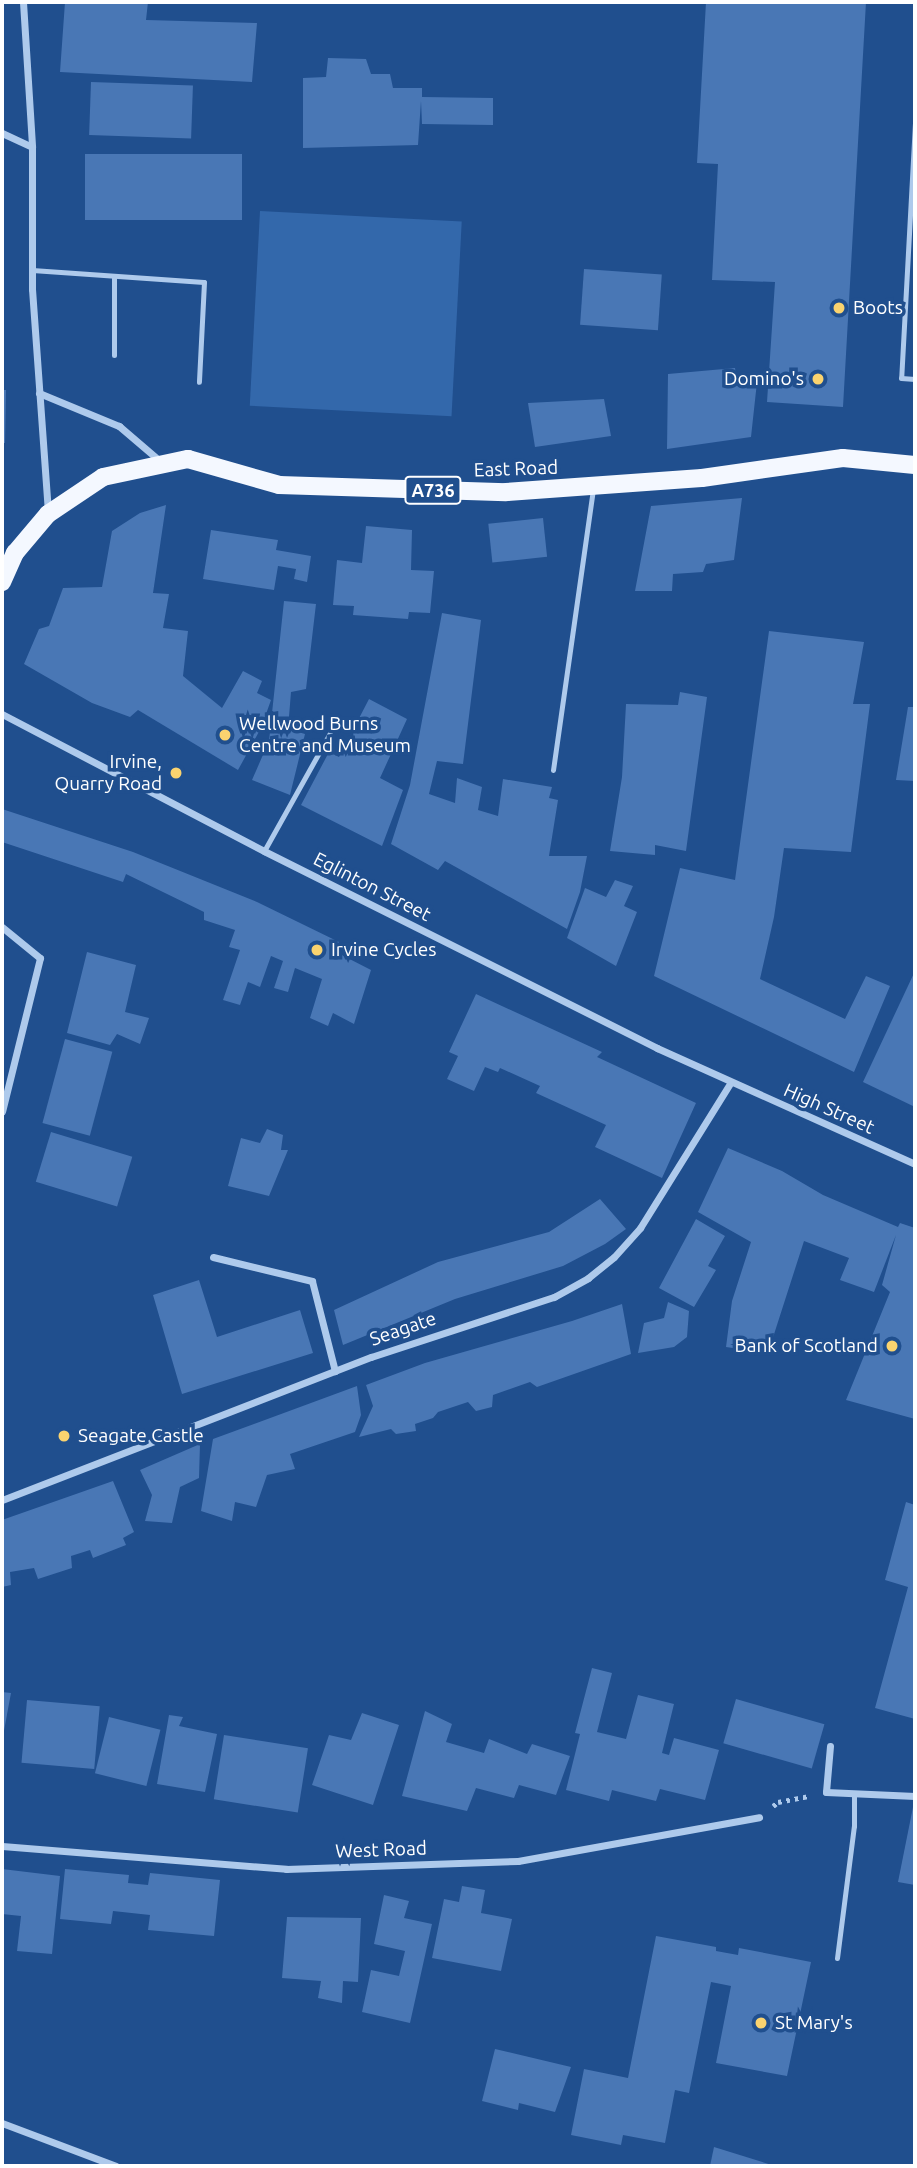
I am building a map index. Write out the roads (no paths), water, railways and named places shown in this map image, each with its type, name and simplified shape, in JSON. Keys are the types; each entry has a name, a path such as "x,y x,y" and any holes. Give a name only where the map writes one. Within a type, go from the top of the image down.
{"main road":[{"name":"East Road","path":"2,582 15,553 48,514 103,477 188,459 279,485 506,492 702,478 843,458 915,465"}],"street":[{"path":"23,2 32,147 32,270 48,514"},
{"path":"2,133 32,147"},
{"path":"39,393 119,426 163,464"},
{"name":"Eglinton Street","path":"2,714 264,851 731,1082"},
{"path":"2,927 40,958 2,1111"},
{"name":"High Street","path":"731,1082 915,1164"},
{"name":"Seagate","path":"2,1500 335,1371 440,1333 554,1297 588,1278 614,1257 640,1228 731,1082"},
{"path":"213,1257 312,1282 335,1371"},
{"path":"830,1746 826,1792 915,1796"},
{"name":"West Road","path":"2,1846 286,1870 477,1863 518,1861 759,1817"},
{"path":"2,2123 116,2166"}],"lane":[{"path":"915,123 912,217 901,378 915,379"},
{"path":"32,270 204,282 199,382"},
{"path":"114,276 114,355"},
{"path":"905,301 915,301"},
{"path":"553,770 594,486"},
{"path":"264,851 330,733"},
{"path":"837,1958 854,1826 854,1793"}],"place":[{"name":"Boots","path":"839,308"},
{"name":"Domino's","path":"818,379"},
{"name":"Wellwood Burns Centre and Museum","path":"225,735"},
{"name":"Irvine, Quarry Road","path":"176,773"},
{"name":"Irvine Cycles","path":"317,950"},
{"name":"Bank of Scotland","path":"892,1346"},
{"name":"Seagate Castle","path":"64,1436"},
{"name":"St Mary's","path":"761,2023"}]}
